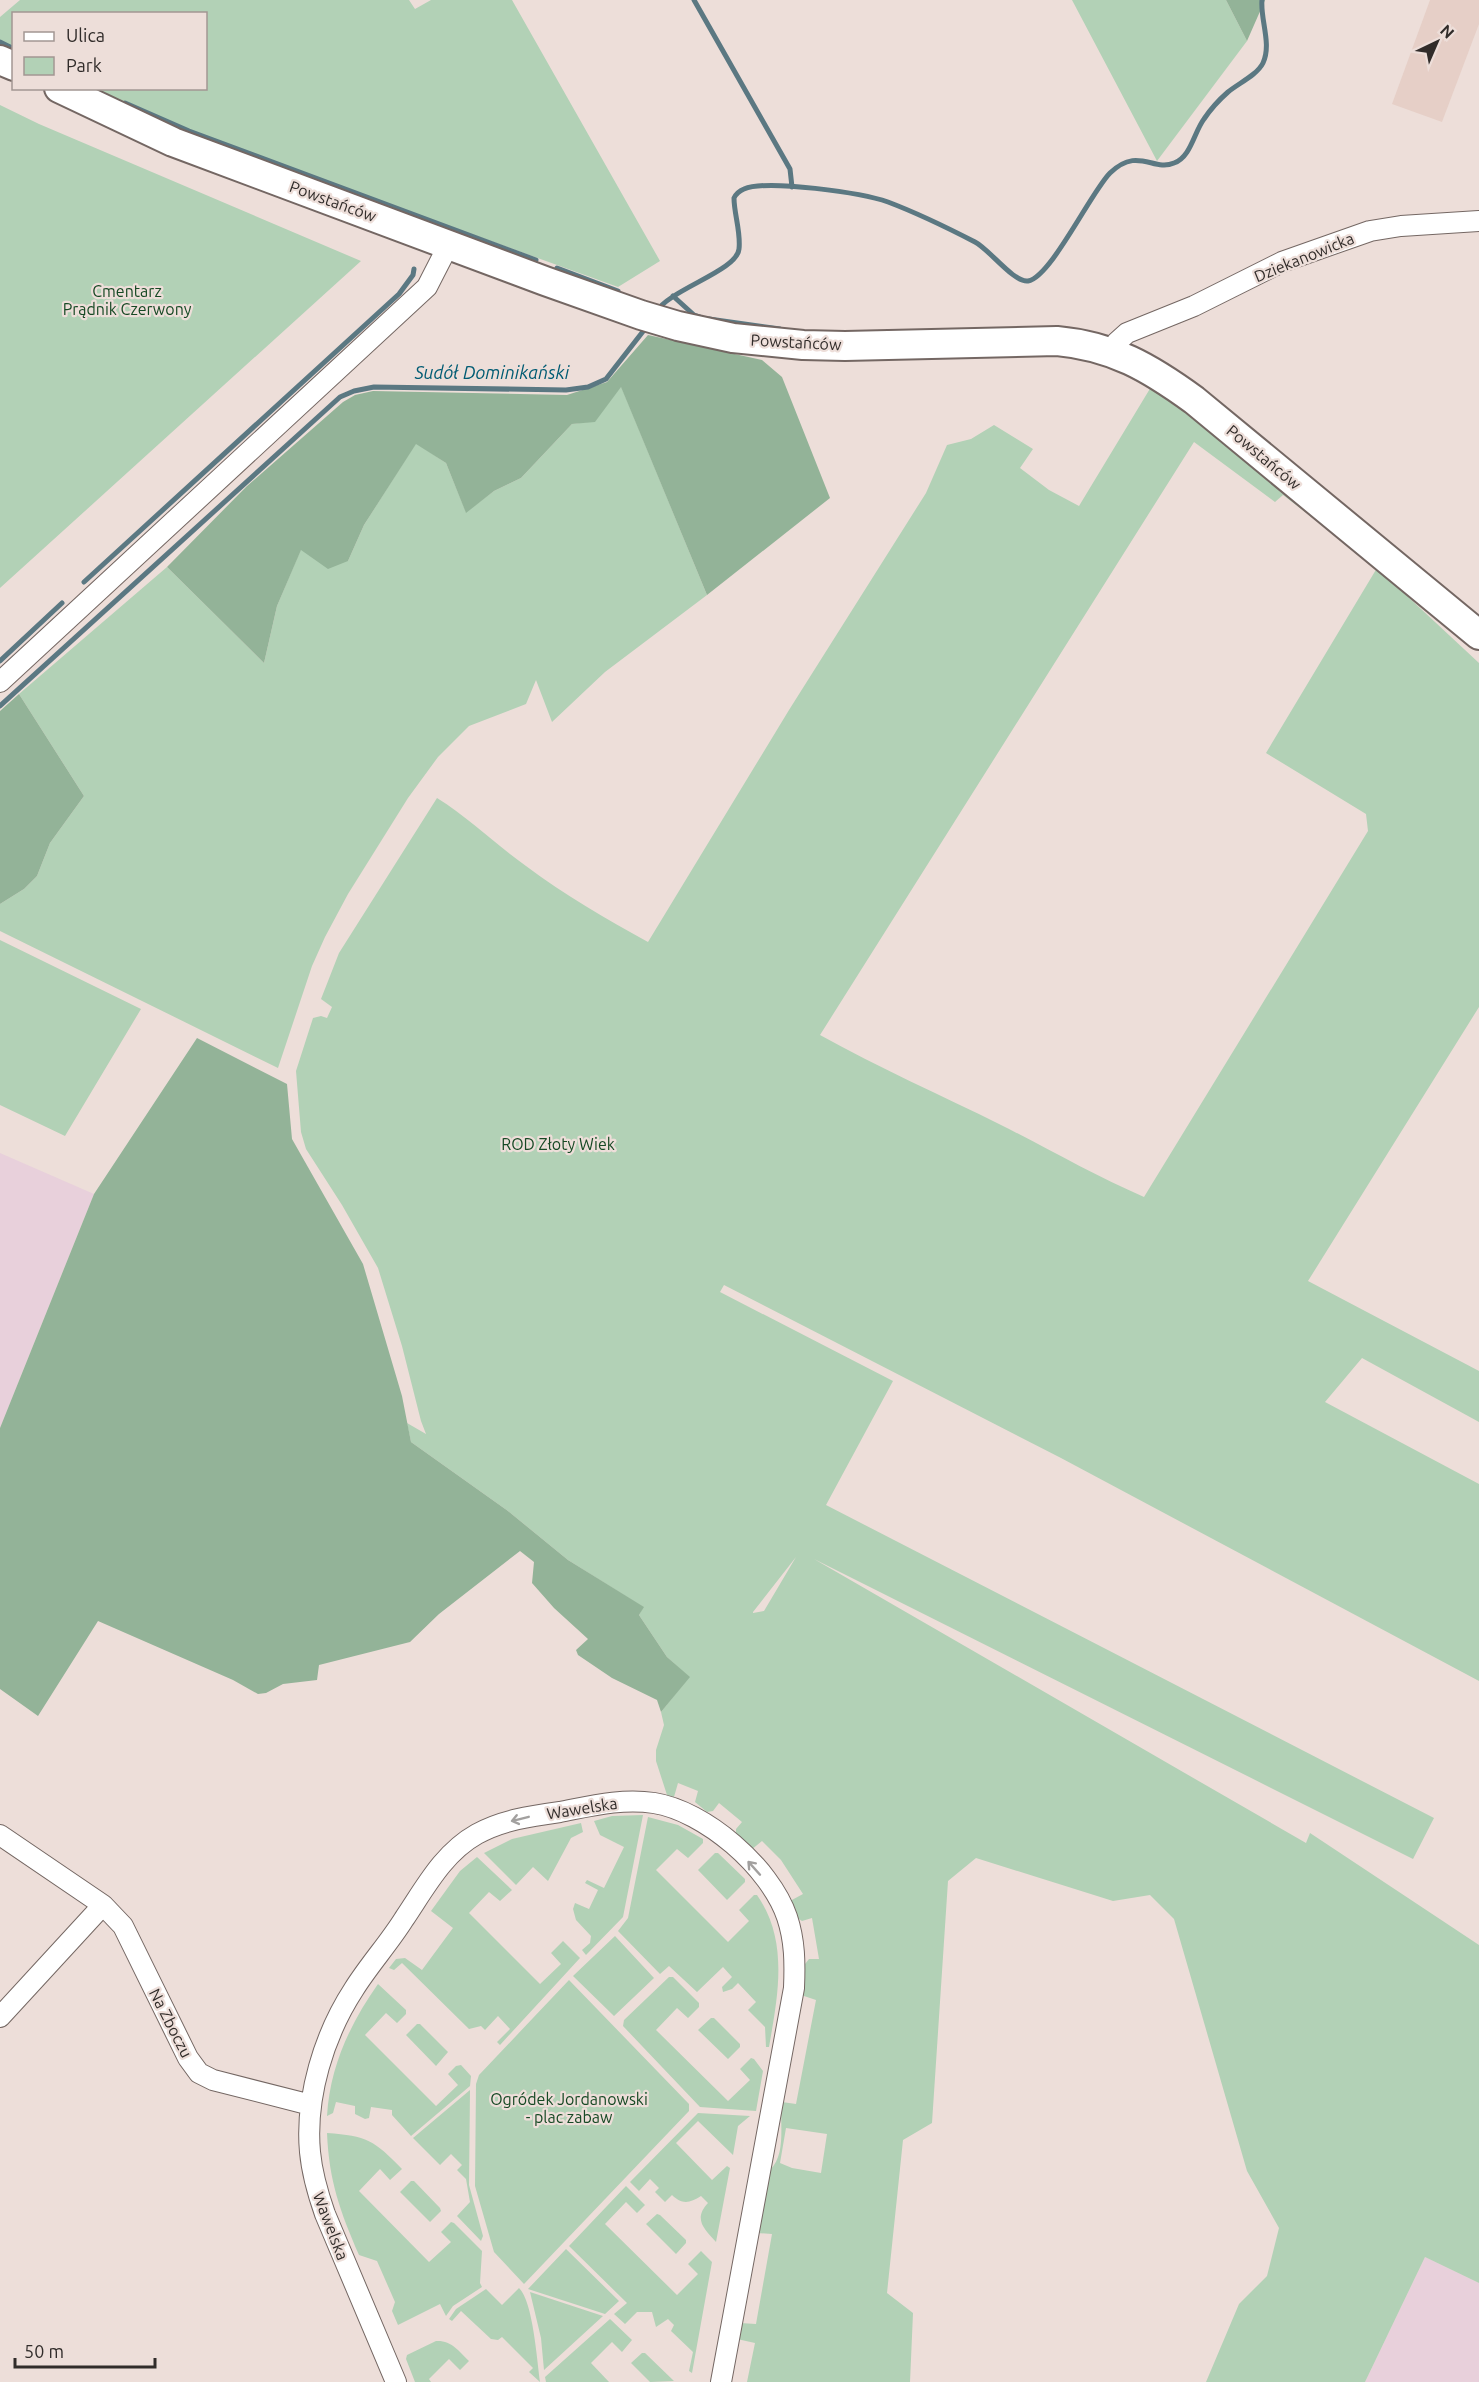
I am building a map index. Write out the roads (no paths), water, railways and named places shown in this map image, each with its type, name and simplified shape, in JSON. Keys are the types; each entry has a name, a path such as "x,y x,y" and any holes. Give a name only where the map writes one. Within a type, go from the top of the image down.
{"street":[{"name":"Powstańców","path":"63,90 173,142 641,315 678,326 733,338 781,343 844,346 1057,341 1112,352 1149,369 1194,400 1479,635"},
{"name":"Dziekanowicka","path":"1112,352 1117,342 1127,333 1194,306 1282,262 1370,231 1401,226 1479,221"},
{"path":"0,682 427,287 448,244"},
{"name":"Wawelska","path":"396,2382 315,2185 310,2152 311,2105 335,2021 354,1988 439,1867 455,1850 476,1834 523,1817 628,1800 668,1806 696,1818 716,1830 734,1846 766,1881 778,1898 786,1916 795,1951 794,1988 721,2382"},
{"name":"Na Zboczu","path":"0,1835 103,1905 123,1926 188,2058 200,2073 213,2080 311,2105"},
{"path":"0,2017 103,1905"}],"waterway":[{"path":"694,0 790,169 792,187"},
{"name":"Sudół Dominikański","path":"656,312 675,296 716,273 735,257 739,243 734,198 742,190 756,186 815,188 888,202 932,220 975,242 1016,277 1028,281 1048,265 1110,173 1129,161 1137,160 1166,165 1180,160 1212,108 1260,67 1266,48 1262,0"},
{"path":"0,42 12,48"},
{"path":"125,103 189,131 536,260"},
{"path":"557,268 618,291"},
{"path":"84,582 399,294 413,275 414,269"},
{"path":"673,296 694,315 700,317"},
{"path":"709,319 780,329"},
{"name":"Sudół Dominikański","path":"0,706 340,397 354,391 374,387 566,390 588,387 606,379 648,325"},
{"path":"0,661 62,603"}],"park label":[{"name":"Cmentarz Prądnik Czerwony","path":"127,300"},
{"name":"ROD Złoty Wiek","path":"558,1144"},
{"name":"Ogródek Jordanowski - plac zabaw","path":"569,2108"}]}
